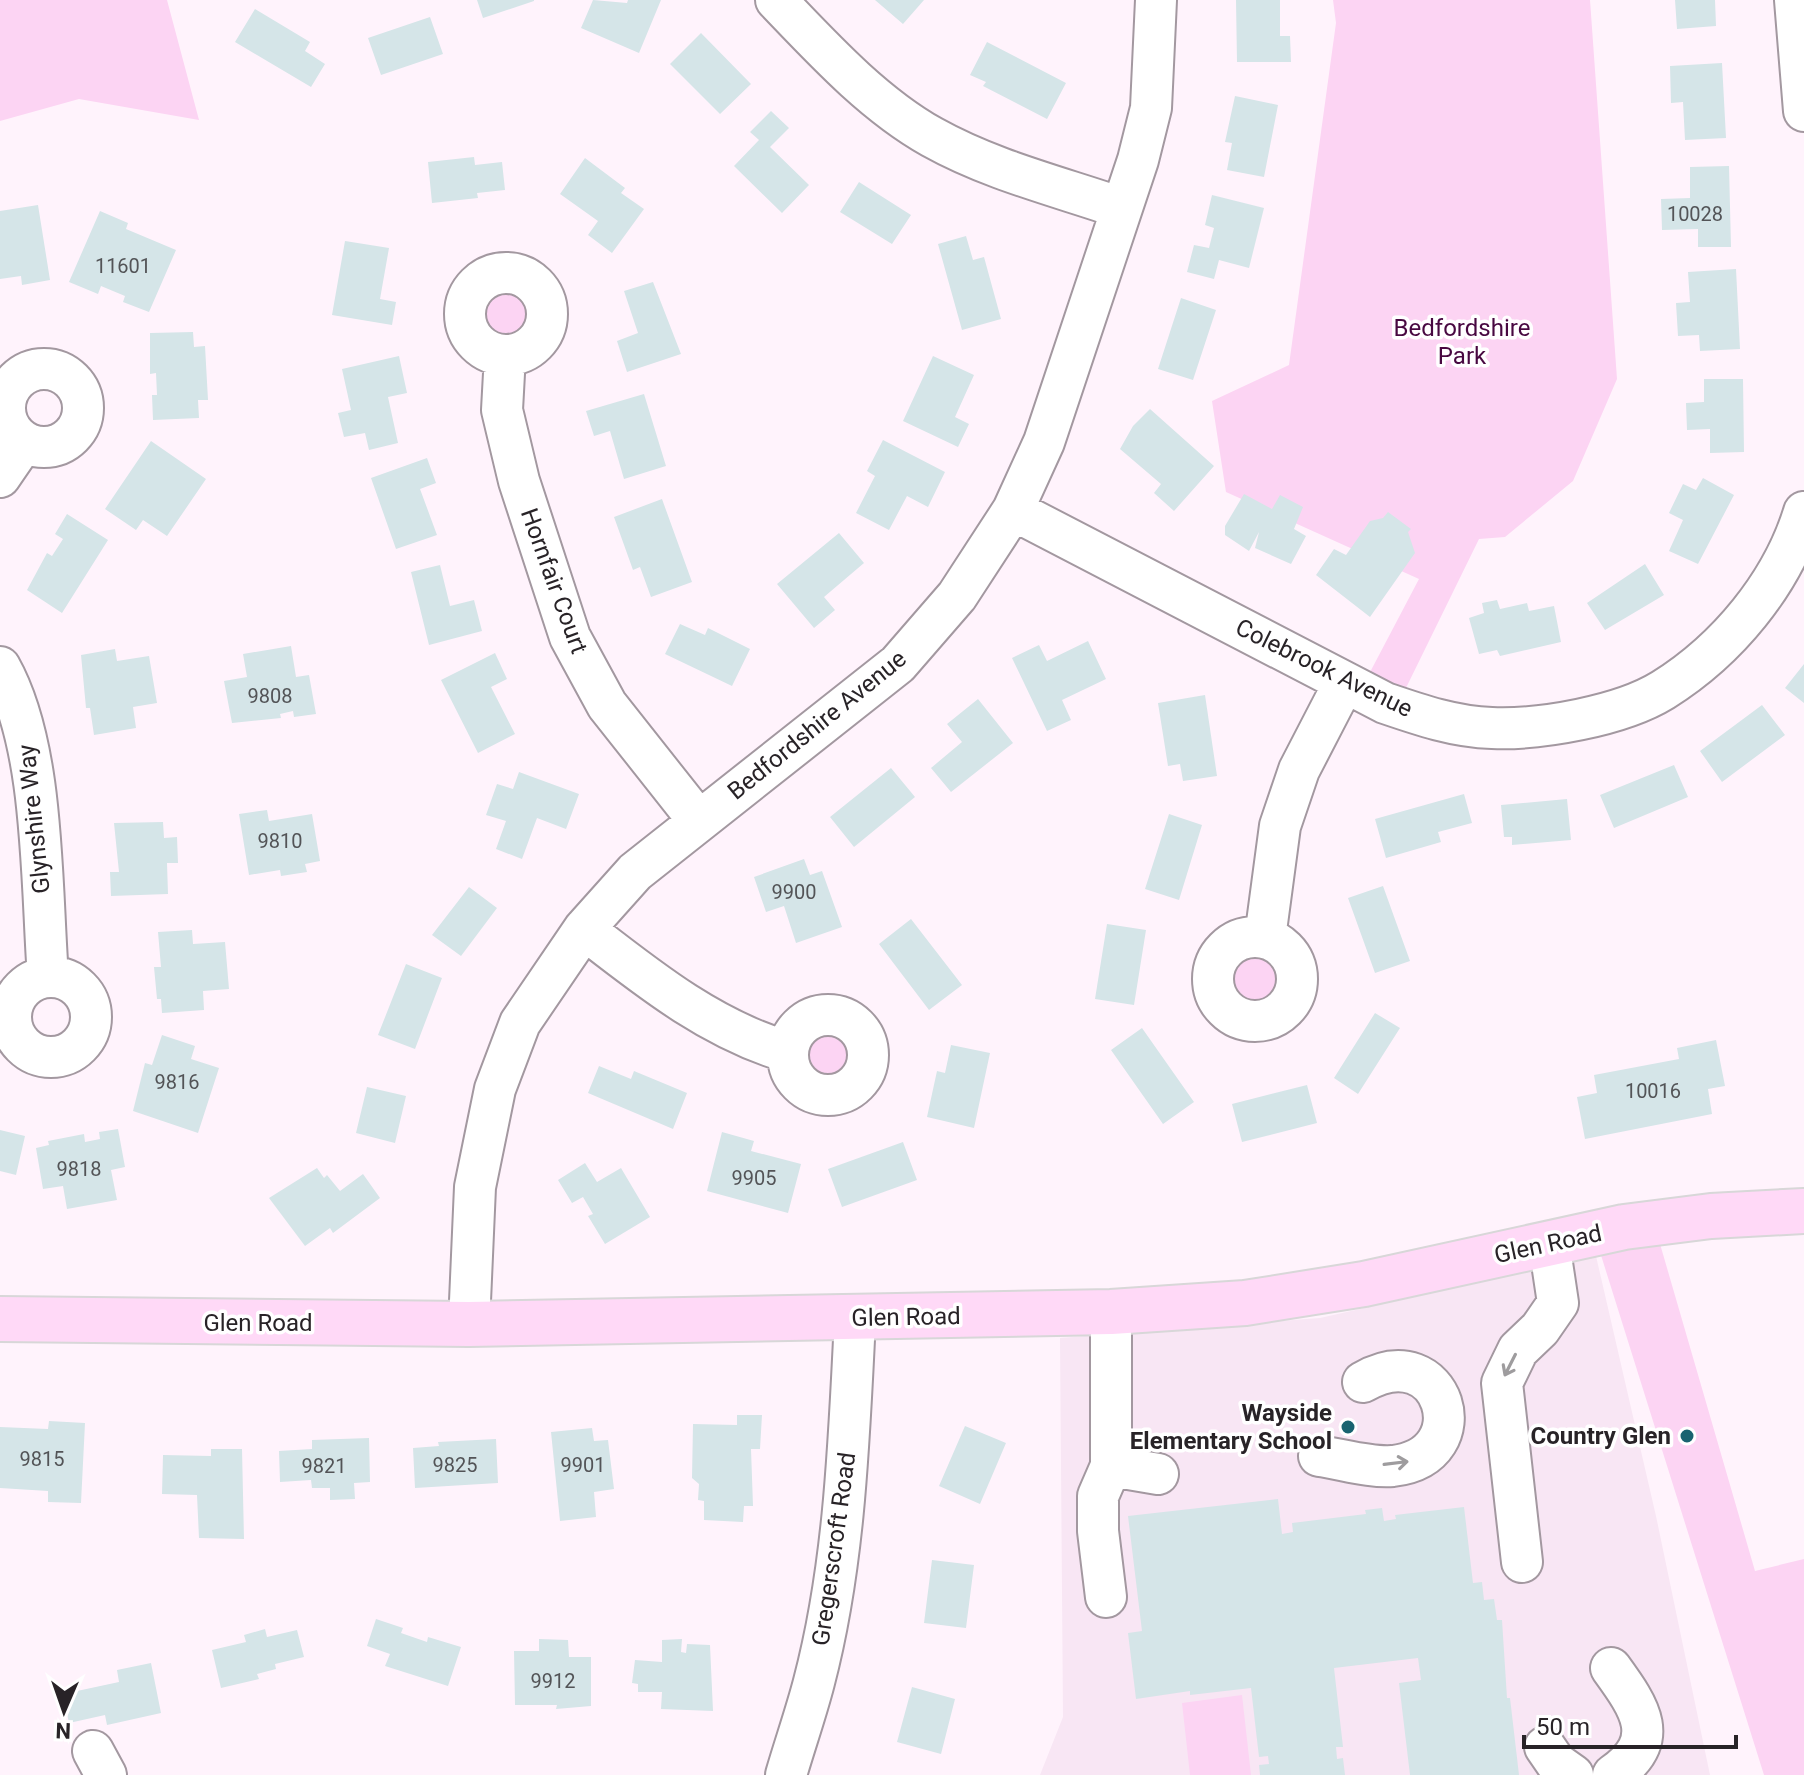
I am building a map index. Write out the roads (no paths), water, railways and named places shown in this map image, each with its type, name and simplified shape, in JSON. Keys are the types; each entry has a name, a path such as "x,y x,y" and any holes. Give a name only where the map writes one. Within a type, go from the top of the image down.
{"main road":[{"name":"Glen Road","path":"0,1319 469,1324 1111,1312 1245,1303 1364,1284 1549,1243 1697,1218 1804,1211"}],"street":[{"path":"776,0 846,73 931,136 1025,178 1121,208"},
{"name":"Bedfordshire Avenue","path":"469,1324 475,1187 495,1089 520,1023 584,929 635,872 898,664 957,596 1013,510 1044,442 1151,108 1156,0"},
{"path":"1795,0 1804,111"},
{"name":"Hornfair Court","path":"505,355 502,410 519,481 570,637 607,705 698,820"},
{"path":"0,477 24,442"},
{"name":"Colebrook Avenue","path":"1013,510 1385,703 1432,718 1491,728 1525,728 1589,716 1661,692 1712,654 1760,600 1785,559 1804,512"},
{"name":"Glynshire Way","path":"0,667 21,718 32,772 48,977"},
{"path":"1265,938 1280,826 1299,770 1344,683"},
{"path":"584,929 656,986 747,1040 788,1052"},
{"path":"1522,1562 1502,1383 1518,1350 1540,1329 1558,1303 1549,1243"},
{"path":"1106,1597 1098,1531 1098,1496 1111,1466 1111,1312"},
{"name":"Gregerscroft Road","path":"786,1775 815,1680 832,1587 848,1456 855,1319"},
{"path":"1319,1456 1391,1466 1422,1459 1439,1441 1446,1418 1440,1395 1427,1379 1408,1370 1382,1371 1363,1382"},
{"path":"1111,1466 1158,1474"},
{"path":"1611,1668 1639,1708 1643,1725 1635,1755 1613,1775"},
{"path":"1545,1747 1556,1763 1573,1775"}],"place":[{"name":"Wayside Elementary School","path":"1348,1427"},
{"name":"Country Glen","path":"1687,1436"}],"park label":[{"name":"Bedfordshire Park","path":"1462,342"}]}
